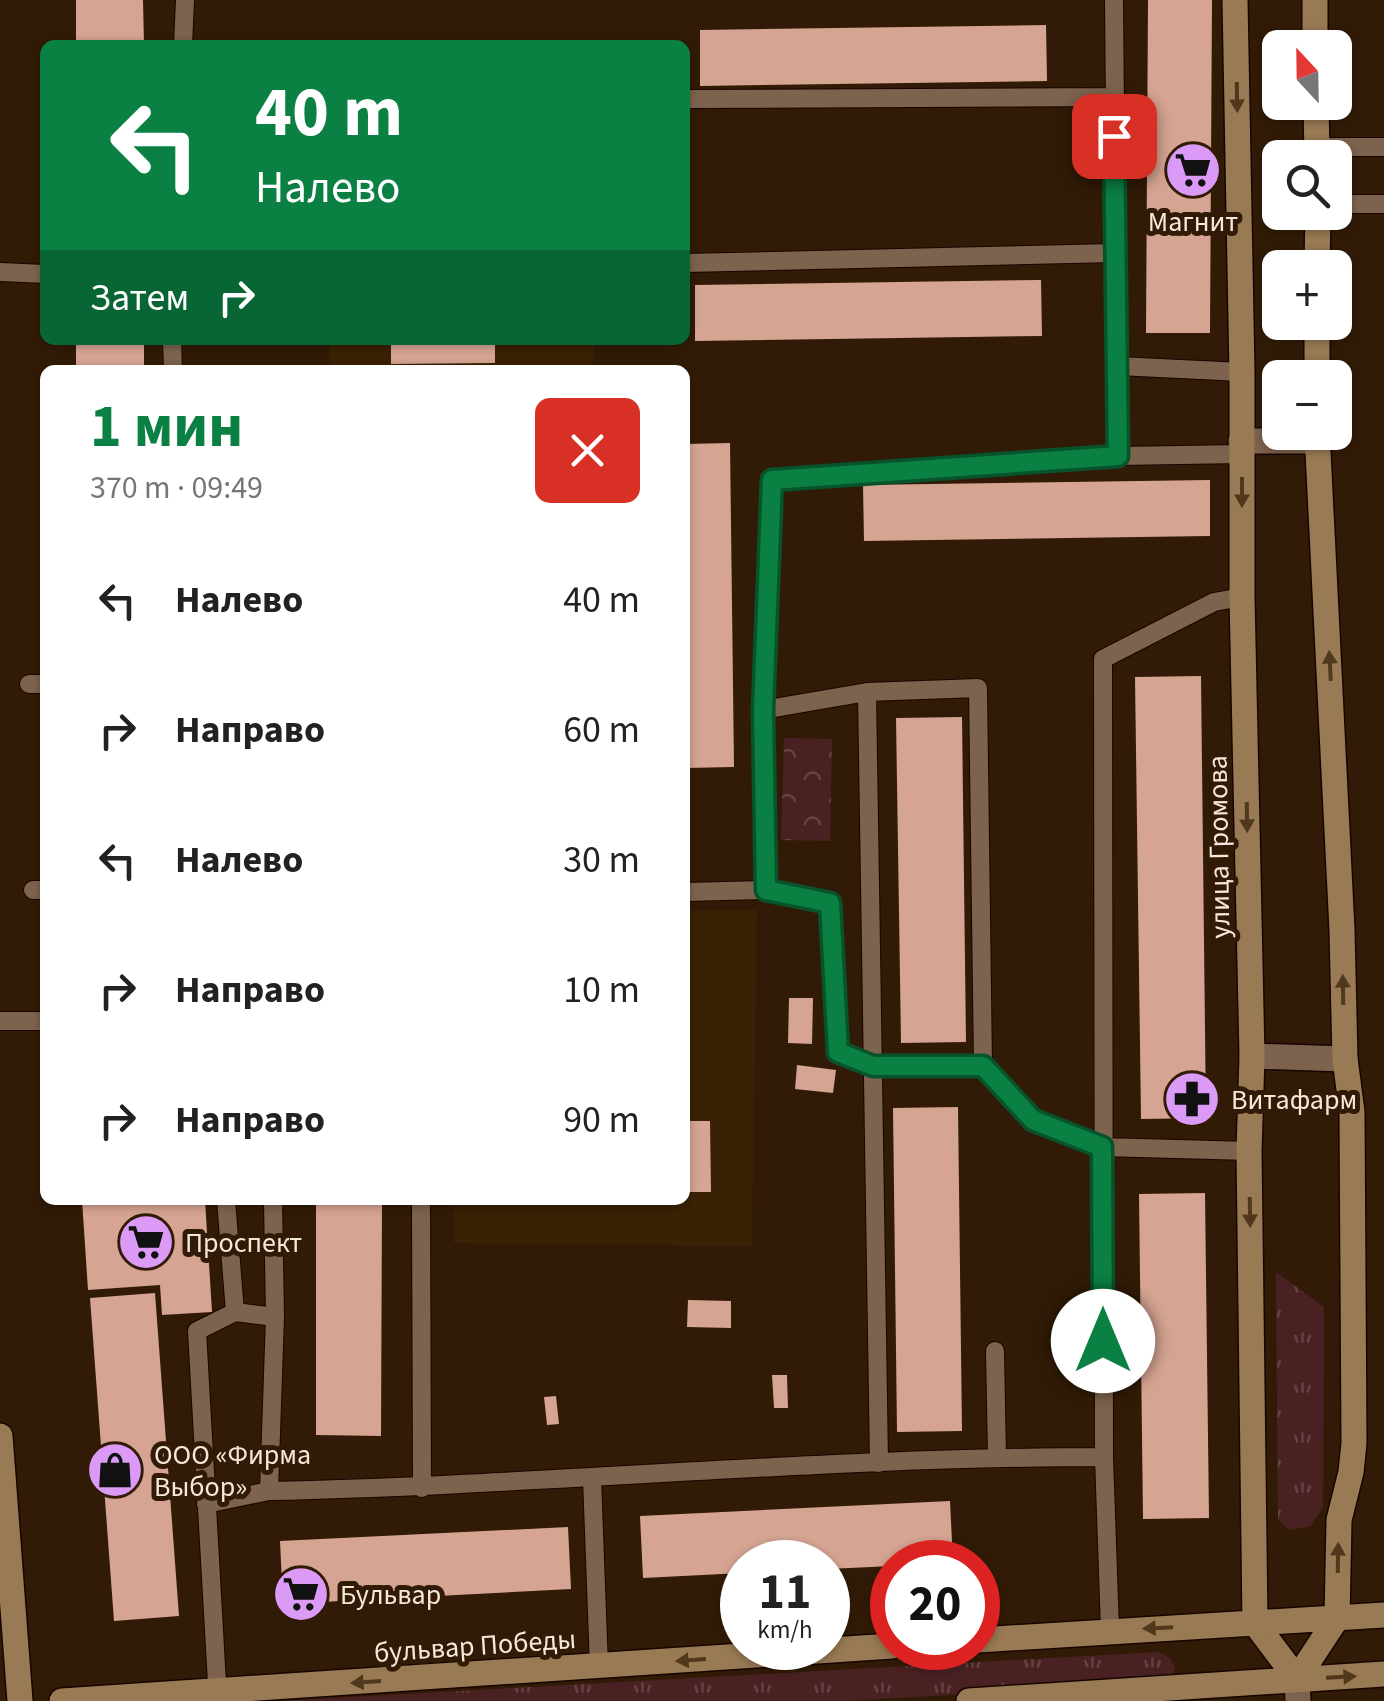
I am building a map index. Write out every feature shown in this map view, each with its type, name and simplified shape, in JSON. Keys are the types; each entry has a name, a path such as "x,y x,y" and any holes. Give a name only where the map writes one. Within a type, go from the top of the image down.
{"street":[{"name":"улица Громова","path":"1235,0 1252,1056 1249,1152 1255,1623"},
{"path":"1314,0 1315,30"},
{"path":"1242,447 1262,444"},
{"path":"1298,1690 1337,1618 1339,1520 1354,1443 1352,1112 1344,1060 1342,911 1318,450"},
{"path":"1252,1056 1344,1060"},
{"path":"0,1436 20,1701"},
{"path":"1000,1638 1384,1615"},
{"path":"1255,1623 1298,1690"},
{"name":"бульвар Победы","path":"62,1701 218,1696 870,1648"},
{"path":"969,1701 1298,1690 1384,1674"}],"lane":[{"path":"183,40 186,0"},
{"path":"1114,0 1118,456"},
{"path":"690,99 1114,98"},
{"path":"1352,149 1384,147"},
{"path":"1352,204 1384,204"},
{"path":"690,263 1114,254"},
{"path":"0,272 40,274"},
{"path":"1118,366 1242,372"},
{"path":"766,890 763,710 772,480 1242,447"},
{"path":"1110,1630 1104,1457 1103,659 1214,602 1242,598"},
{"path":"763,710 867,692 978,688 983,1066 1033,1120 1102,1147 1249,1152"},
{"path":"867,692 879,1463"},
{"path":"690,892 766,890 830,903 838,1052 873,1066 983,1066"},
{"path":"0,1022 40,1021"},
{"path":"226,1205 235,1312"},
{"path":"269,1491 273,1205"},
{"path":"421,1205 422,1488"},
{"path":"218,1696 197,1330 235,1312 274,1318"},
{"path":"995,1351 997,1457"},
{"path":"206,1504 269,1491 422,1488 997,1457 1104,1457"},
{"path":"592,1478 599,1667"}],"shaded area":[{"path":"330,345 593,345 593,365 329,365"},
{"path":"690,910 757,910 752,1246 454,1243 454,1205 690,1205"}],"green space":[{"path":"784,738 832,739 830,841 781,840"},
{"path":"1276,1272 1324,1307 1323,1508 1310,1526 1289,1530 1278,1520"},
{"path":"1159,1652 1170,1658 1175,1668 1171,1679 1161,1683 844,1701 281,1701 870,1668 1000,1670 1000,1661"}],"building":[{"path":"76,0 143,0 144,40 76,40"},
{"path":"1148,0 1212,0 1210,333 1146,333"},
{"path":"1046,25 1047,81 700,86 700,30"},
{"path":"1041,280 1042,336 695,341 695,285"},
{"path":"76,345 144,345 144,365 76,365"},
{"path":"391,345 495,345 495,363 391,364"},
{"path":"730,443 734,767 690,768 690,444"},
{"path":"1210,480 1210,536 864,541 863,485"},
{"path":"1201,676 1206,1118 1141,1119 1135,677"},
{"path":"962,717 966,1042 901,1043 896,718"},
{"path":"789,998 813,998 812,1044 788,1043"},
{"path":"797,1065 836,1070 833,1093 795,1089"},
{"path":"958,1107 962,1431 897,1432 893,1108"},
{"path":"690,1121 710,1121 711,1192 690,1192"},
{"path":"1205,1193 1209,1518 1143,1519 1139,1194"},
{"name":"Проспект","path":"82,1205 205,1205 212,1312 162,1315 160,1285 88,1290"},
{"path":"316,1205 382,1205 381,1436 316,1435"},
{"path":"155,1293 179,1616 114,1621 90,1298"},
{"path":"688,1300 731,1301 731,1328 687,1327"},
{"path":"772,1375 787,1375 788,1408 774,1408"},
{"path":"556,1396 559,1424 547,1425 544,1397"},
{"path":"950,1501 952,1540 870,1540 870,1567 850,1568 850,1540 720,1540 720,1574 643,1578 640,1516"},
{"path":"568,1527 571,1589 283,1604 280,1541"}],"place":[{"name":"Магнит","path":"1193,170"},
{"name":"Витафарм","path":"1192,1099"},
{"name":"Проспект","path":"146,1242"},
{"name":"ООО «Фирма Выбор»","path":"115,1470"},
{"name":"Бульвар","path":"301,1594"}],"route":[{"path":"1103,1341 1102,1147 1033,1120 983,1066 873,1066 838,1052 830,903 766,890 763,710 772,480 1118,456 1114,136"}]}
